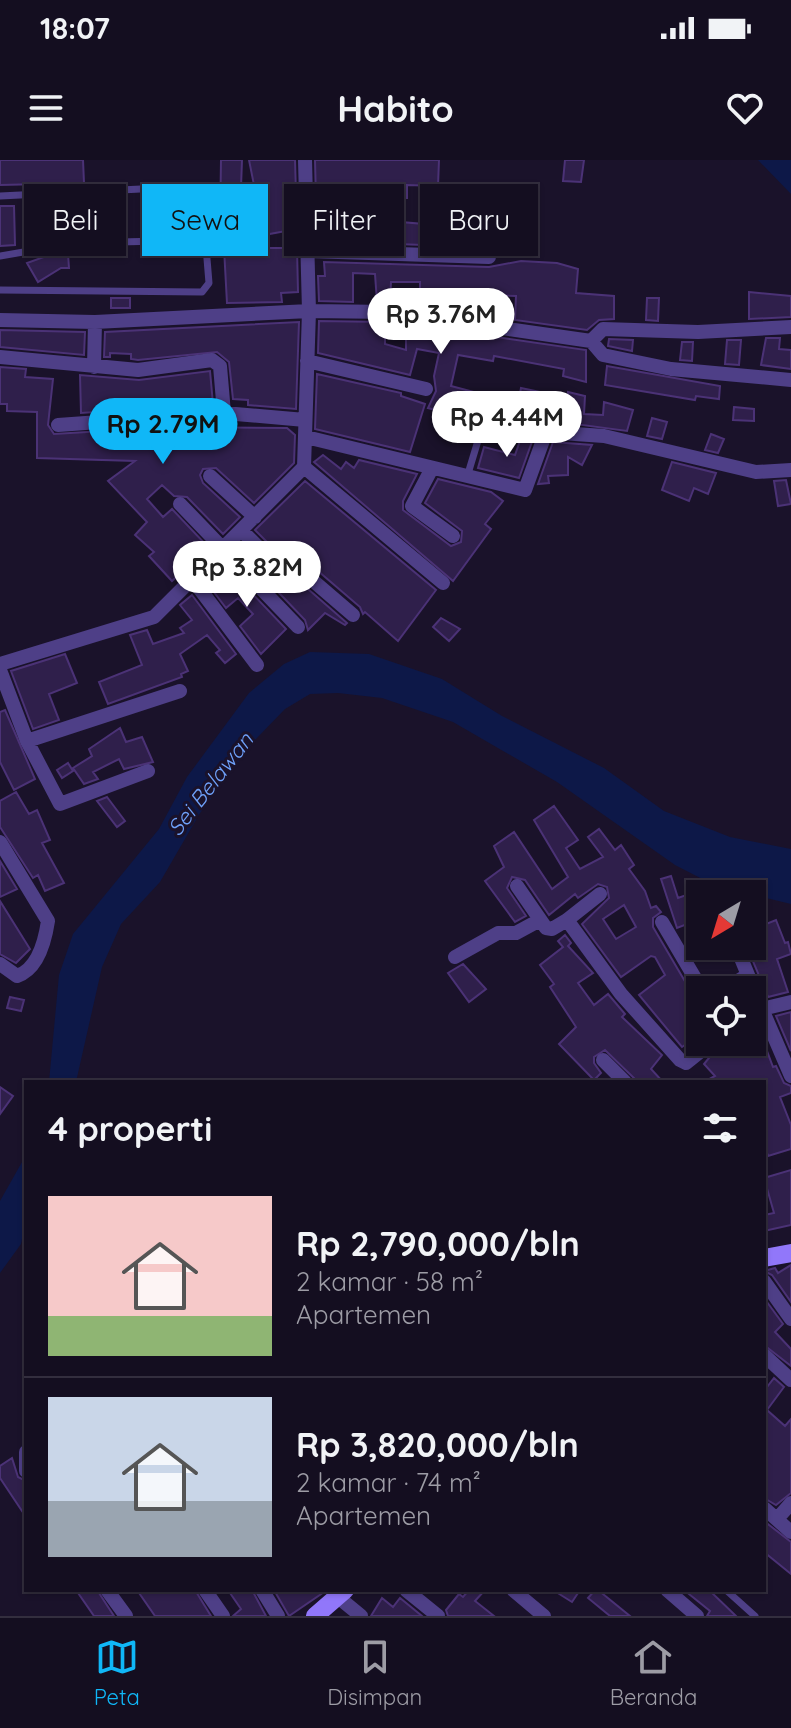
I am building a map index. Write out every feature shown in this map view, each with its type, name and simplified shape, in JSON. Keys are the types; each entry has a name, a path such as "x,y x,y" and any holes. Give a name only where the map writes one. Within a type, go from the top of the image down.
{"street":[{"path":"305,160 306,184"},
{"path":"404,254 489,257"},
{"path":"0,664 154,617 304,467 308,256"},
{"path":"0,320 95,322 309,311 391,312 591,341 603,355 671,369 791,380"},
{"path":"94,367 95,322"},
{"path":"591,341 603,329 698,332 791,327"},
{"path":"0,357 138,370 212,360 220,366 224,413"},
{"path":"307,361 426,389"},
{"path":"306,437 505,488 527,490 556,400"},
{"path":"58,425 224,413 305,420"},
{"path":"546,432 604,436 756,472 791,470"},
{"path":"304,467 443,583"},
{"path":"431,470 412,506 453,536"},
{"path":"210,476 255,517"},
{"path":"180,504 298,627"},
{"path":"241,530 291,580 311,579 353,615"},
{"path":"193,580 257,665"},
{"path":"0,670 27,741 60,804 148,771"},
{"path":"27,741 180,691"},
{"path":"0,842 48,921 37,957 28,970 17,976 0,964"},
{"path":"517,886 549,930 600,894"},
{"path":"455,957 498,933 516,933 540,920"},
{"path":"567,920 601,969 680,1060 686,1063 695,1056"},
{"path":"662,922 694,976"},
{"path":"741,960 746,976"},
{"path":"766,1008 791,1002"},
{"path":"766,1018 791,1076"},
{"path":"603,1060 623,1080"},
{"path":"766,1254 791,1253"},
{"path":"766,1284 791,1319"},
{"path":"766,1357 791,1380"},
{"path":"777,1519 791,1503"},
{"path":"766,1510 791,1532"},
{"path":"108,1592 126,1616"},
{"path":"206,1592 223,1616"},
{"path":"263,1592 278,1616"},
{"path":"408,1592 438,1616"},
{"path":"515,1592 544,1616"},
{"path":"669,1592 697,1616"},
{"path":"321,1614 342,1593 361,1616"}],"lane":[{"path":"0,196 142,189"},
{"path":"0,256 76,243 142,241"},
{"path":"0,290 202,292 209,283 206,256"},
{"path":"467,477 483,424"},
{"path":"728,1592 755,1616"}],"water":[{"path":"758,160 791,160 791,194"},
{"name":"Sei Belawan","path":"310,652 369,654 442,679 502,716 604,768 664,811 730,837 791,849 791,904 766,898 766,880 704,880 675,865 557,782 453,722 382,698 338,693 310,694 285,709 254,741 200,813 160,882 121,924 102,967 76,1080 49,1080 59,975 73,934 159,829 187,777 249,693 284,664"},
{"path":"24,1159 24,1229 21,1244 0,1273 0,1201"}],"building":[{"path":"0,160 83,160 84,183 0,185"},
{"path":"221,160 242,160 241,184 221,184"},
{"path":"249,160 295,160 296,184 284,184 284,231 268,234 268,184 254,184"},
{"path":"315,160 439,160 438,184 407,185 407,198 404,198 404,184 316,184"},
{"path":"565,160 584,160 581,182 563,181"},
{"path":"0,206 14,206 15,245 0,246"},
{"path":"404,222 420,224 420,245 404,244"},
{"path":"268,248 284,248 284,256 297,256 298,292 281,293 282,302 227,303 224,256 268,256"},
{"path":"46,256 68,256 69,268 61,268 38,282 27,263"},
{"path":"521,261 557,263 578,269 576,293 614,296 614,319 599,320 587,330 515,320 516,296 489,295 488,307 469,308 469,313 420,306 420,282 391,282 390,302 377,302 375,274 353,273 353,302 319,301 318,276 325,276 324,262 489,267"},
{"path":"749,292 791,296 791,317 749,319"},
{"path":"111,298 130,298 130,308 111,308"},
{"path":"647,298 659,298 658,321 646,320"},
{"path":"319,321 385,322 385,344 406,350 406,324 586,350 586,382 563,376 564,369 494,356 493,361 458,355 451,386 485,395 477,421 428,408 436,391 434,376 439,353 417,349 410,375 318,353"},
{"path":"299,322 296,409 248,405 248,400 233,399 229,362 217,352 138,360 131,359 131,354 110,353 110,357 104,357 105,332"},
{"path":"0,330 85,332 84,355 0,347"},
{"path":"766,338 780,338 779,349 791,350 791,369 761,365"},
{"path":"609,339 633,340 632,351 608,346"},
{"path":"727,340 741,340 739,365 725,364"},
{"path":"682,342 693,342 692,361 680,360"},
{"path":"607,366 720,386 719,399 696,396 695,400 605,385"},
{"path":"0,367 26,369 25,377 53,379 48,425 54,434 171,427 287,428 295,435 294,463 254,503 216,468 203,469 200,475 203,483 240,517 223,534 187,497 174,496 162,485 147,499 163,517 172,509 209,548 172,581 149,556 154,552 135,535 147,522 108,481 135,461 37,458 37,412 7,411 7,404 0,404"},
{"path":"210,371 213,404 81,413 80,375 139,380"},
{"path":"317,374 401,393 401,396 425,404 410,452 315,429"},
{"path":"521,388 545,393 542,407 518,403"},
{"path":"568,392 585,396 584,414 603,415 604,402 633,410 627,431 567,423"},
{"path":"734,407 754,409 754,421 733,420"},
{"path":"652,418 667,422 662,439 647,436"},
{"path":"523,432 534,436 519,478 478,468 484,447 515,455"},
{"path":"711,434 724,439 718,453 705,450"},
{"path":"553,442 592,445 582,465 568,457 568,475 548,476 549,483 538,484"},
{"path":"323,455 341,469 346,462 354,468 359,460 417,474 403,501 403,510 451,546 461,542 462,531 425,503 438,479 491,492 503,501 485,524 491,529 453,581 314,462"},
{"path":"672,462 716,473 708,494 694,488 689,501 662,490"},
{"path":"786,480 791,504 778,506 774,481"},
{"path":"305,481 436,590 398,641 365,612 363,614 360,607 318,571 295,570 255,530"},
{"path":"241,544 284,587 308,589 347,623 345,625 325,613 308,630 305,620 237,549"},
{"path":"228,568 286,629 261,654 240,626 253,614 238,598 226,608 205,580 215,570 220,575"},
{"path":"192,595 236,654 225,663 216,653 220,650 207,635 180,654 188,671 181,674 182,677 108,704 99,682 142,665 130,635 147,630 153,644 184,633 180,628 192,620 180,605"},
{"path":"441,618 460,629 449,641 433,627"},
{"path":"65,654 77,683 49,694 59,720 33,729 11,671"},
{"path":"5,710 35,779 14,790 0,762 0,712"},
{"path":"120,728 126,742 142,737 153,762 124,769 119,759 93,772 98,779 84,784 73,768 92,756 89,749"},
{"path":"68,763 73,771 62,778 57,770"},
{"path":"16,792 29,814 37,810 50,840 42,843 64,883 45,891 38,875 33,878 0,827 0,801"},
{"path":"107,797 125,821 117,827 97,801"},
{"path":"554,806 578,840 566,848 580,869 603,857 588,837 599,829 615,850 621,845 634,865 629,869 645,891 651,908 656,906 661,912 653,918 653,927 686,983 686,1044 682,1047 639,995 665,975 655,957 651,956 621,977 582,924 609,898 607,887 598,884 578,898 575,894 549,915 525,880 512,877 507,888 526,916 515,922 485,881 504,867 494,846 514,832 552,889 568,877 534,820","holes":["624,905 636,927 616,939 603,919"]},
{"path":"0,861 17,889 0,897"},
{"path":"671,876 678,898 686,895 686,924 677,928 661,879"},
{"path":"0,901 30,949 16,963 0,954"},
{"path":"776,920 791,954 777,959 788,992 768,997 766,976 759,976 752,960 766,960 766,924"},
{"path":"565,935 571,943 568,946 593,973 578,983 594,1005 608,994 625,1014 622,1017 662,1055 651,1069 661,1080 636,1080 605,1050 594,1057 594,1063 601,1073 594,1080 559,1044 576,1027 550,987 554,984 540,965 563,947 558,941"},
{"path":"463,964 486,989 469,1002 448,973"},
{"path":"10,997 24,1000 21,1011 7,1008"},
{"path":"791,1012 791,1051 776,1016"},
{"path":"766,1048 773,1067 776,1066 784,1083 791,1086 791,1093 780,1097 791,1125 791,1149 768,1156 766,1080 708,1080 715,1076 704,1064 711,1056 766,1056"},
{"path":"0,1087 13,1096 0,1114"},
{"path":"791,1170 791,1225 766,1231 766,1215 774,1213 766,1177"},
{"path":"791,1265 791,1302 766,1270 775,1268 778,1273"},
{"path":"766,1301 783,1324 775,1332 791,1349 791,1366 766,1347"},
{"path":"774,1378 784,1387 767,1410 785,1426 791,1419 791,1493 776,1505 766,1499 766,1388"},
{"path":"12,1458 18,1477 24,1480 24,1514 0,1478 0,1466"},
{"path":"766,1523 791,1542 791,1574 766,1554"},
{"path":"77,1592 98,1592 114,1616 94,1616"},
{"path":"138,1592 196,1592 211,1616 155,1616"},
{"path":"229,1592 253,1592 266,1616 233,1616 241,1609"},
{"path":"275,1592 324,1592 289,1616"},
{"path":"467,1592 483,1592 475,1601 494,1616 448,1616 446,1610 459,1594 463,1597"},
{"path":"556,1592 579,1592 572,1602"},
{"path":"593,1592 600,1592 630,1616 610,1616 588,1598"},
{"path":"686,1592 711,1592 736,1616 707,1616 710,1611"},
{"path":"382,1598 393,1607 400,1598 422,1616 371,1616"}]}
